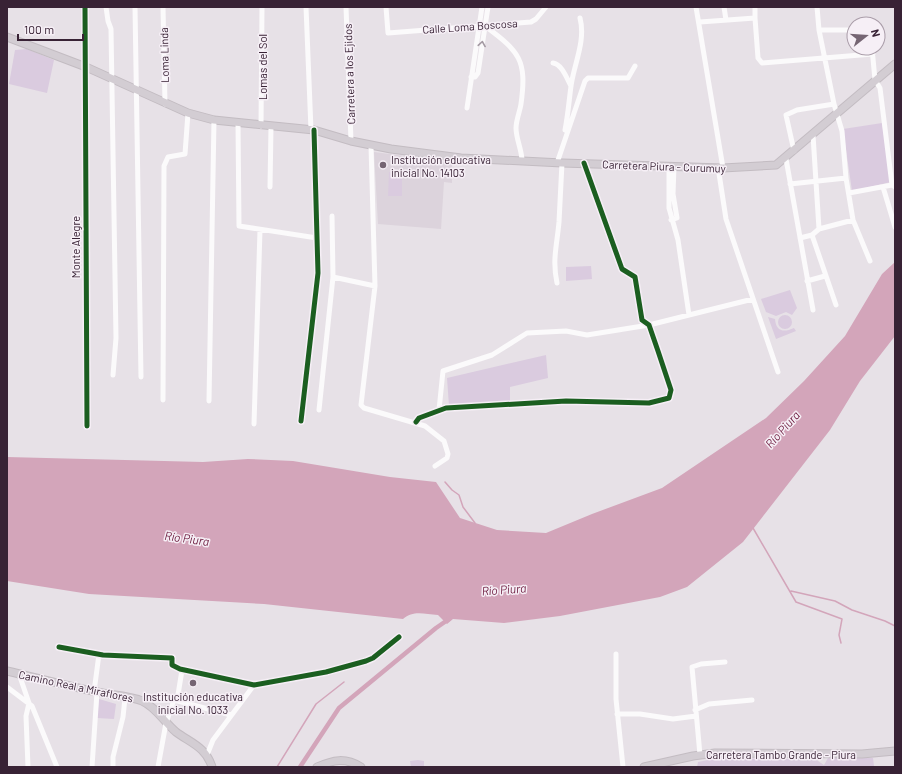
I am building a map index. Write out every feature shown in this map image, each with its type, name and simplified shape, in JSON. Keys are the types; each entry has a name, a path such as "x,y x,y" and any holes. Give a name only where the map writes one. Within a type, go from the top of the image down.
{"main road":[{"name":"Carretera Piura - Curumuy","path":"7,37 86,67 165,104 188,113 214,120 270,127 312,130 371,146 461,158 559,163 720,168 772,166 786,158 895,64"},
{"name":"Camino Real a Miraflores","path":"7,672 95,692 141,700 152,707 166,723 201,747 207,755 212,767"},
{"name":"Carretera Tambo Grande - Piura","path":"644,767 664,765 676,759 700,754 862,754 895,750"},
{"path":"319,766 342,759 354,762 361,767"}],"street":[{"name":"Monte Alegre","path":"85,7 87,426"},
{"path":"106,7 108,21 111,28 116,338 114,375"},
{"path":"135,7 141,377"},
{"name":"Loma Linda","path":"163,7 165,104"},
{"name":"Lomas del Sol","path":"261,126 262,7"},
{"path":"301,421 318,273 306,7"},
{"name":"Carretera a los Ejidos","path":"346,7 351,141"},
{"name":"Calle Loma Boscosa","path":"386,7 388,33 479,24 485,26 533,21 546,7"},
{"path":"467,108 482,7"},
{"path":"471,77 477,76 478,73 488,7"},
{"path":"696,7 700,22 726,219 778,372"},
{"path":"724,7 726,20"},
{"path":"755,7 758,58 762,63 846,54"},
{"path":"817,7 819,30 824,57 836,115 842,131 846,178 853,220 870,261"},
{"path":"557,283 554,269 554,251 558,224 559,163 569,112 571,86 582,33 580,18"},
{"path":"700,22 755,18"},
{"path":"485,26 508,44 518,56 522,67 524,76 516,127 521,147 522,161"},
{"path":"819,30 846,30"},
{"path":"849,193 894,186 880,88 875,80 873,56"},
{"path":"553,63 560,67 571,86"},
{"path":"561,148 585,81 588,78 628,78 635,66"},
{"path":"794,151 786,115 797,110 834,104"},
{"path":"163,400 164,163 168,157 185,154 188,113"},
{"path":"209,400 214,120"},
{"path":"238,123 238,224 240,228 317,238"},
{"path":"270,127 270,187"},
{"path":"813,135 819,229"},
{"path":"371,146 374,286 361,405 364,408 401,420 416,422 425,426 444,441 447,447 448,458 435,466"},
{"path":"786,158 813,310"},
{"path":"416,422 419,418 439,410 566,401 649,403 668,399 671,395 671,390 649,324 642,320 635,277 622,269 584,163"},
{"path":"671,166 671,220 678,240 690,315"},
{"path":"790,184 846,178"},
{"path":"883,187 895,227"},
{"path":"319,410 333,277 332,216"},
{"path":"800,238 812,236 819,229 853,220"},
{"path":"254,424 260,230"},
{"path":"812,236 836,305"},
{"path":"807,281 825,276"},
{"path":"333,277 374,286"},
{"path":"439,410 443,371 492,355 527,333 566,331 587,335 649,324 753,299"},
{"path":"59,647 99,654 172,658 172,665 182,670 254,685 326,672 360,663 373,658 399,637"},
{"path":"92,767 95,692 99,654"},
{"path":"616,654 617,714 623,767"},
{"path":"700,754 692,667 701,664 725,662"},
{"path":"158,767 166,723 176,701 182,670"},
{"path":"19,674 29,703 45,736 57,767"},
{"path":"207,755 213,740 254,685"},
{"path":"7,687 29,703"},
{"path":"113,767 113,757 124,717 125,698"},
{"path":"141,700 176,701 231,715"},
{"path":"617,714 640,714 673,719 696,713 709,704 752,700"},
{"path":"28,767 26,716 29,703"},
{"path":"674,767 676,759"}],"shaded area":[{"path":"27,49 54,60 47,93 9,84 15,50"},
{"path":"882,123 891,182 852,191 843,129"},
{"path":"374,152 452,162 452,183 444,182 441,229 378,224"},
{"path":"389,172 402,173 402,196 388,196"},
{"path":"591,266 592,279 566,281 566,267"},
{"path":"790,290 797,308 792,315 786,312 776,316 766,312 761,299"},
{"path":"785,315 790,317 792,322 790,327 785,329 780,327 778,322 780,317"},
{"path":"768,317 775,319 777,326 783,331 794,328 796,331 776,339"},
{"path":"546,355 548,378 510,387 510,402 449,406 447,378"},
{"path":"99,699 116,704 114,719 97,718"},
{"path":"718,758 815,759 824,765 828,758 873,758 874,766 882,767 697,767 698,762"},
{"path":"410,761 424,761 424,767 411,767"}],"water":[{"name":"Río Piura","path":"895,262 895,336 860,381 830,430 743,542 687,587 660,597 560,616 504,623 453,619 447,624 438,615 423,613 411,614 403,619 264,604 89,594 7,581 7,457 203,462 248,459 293,461 390,477 436,482 460,518 497,530 546,533 662,488 766,418 804,381 845,336 882,274"}],"waterway":[{"path":"445,482 459,495 463,507 475,523"},
{"path":"753,528 796,602 842,619 839,635 841,643"},
{"path":"791,591 835,601 852,610 895,626"},
{"path":"300,767 339,708 449,619"},
{"path":"277,767 316,704 344,682"}],"cycle path":[{"path":"85,7 87,426"},
{"path":"301,421 318,273 314,130"},
{"path":"416,422 419,418 446,408 566,401 649,403 669,398 671,390 658,351 649,325 642,320 635,277 622,269 584,163"},
{"path":"59,647 103,655 172,658 172,665 180,669 254,685 326,672 366,661 373,658 399,637"}],"place":[{"name":"Institución educativa inicial No. 14103","path":"383,165"},
{"name":"Institución educativa inicial No. 1033","path":"193,683"}]}
